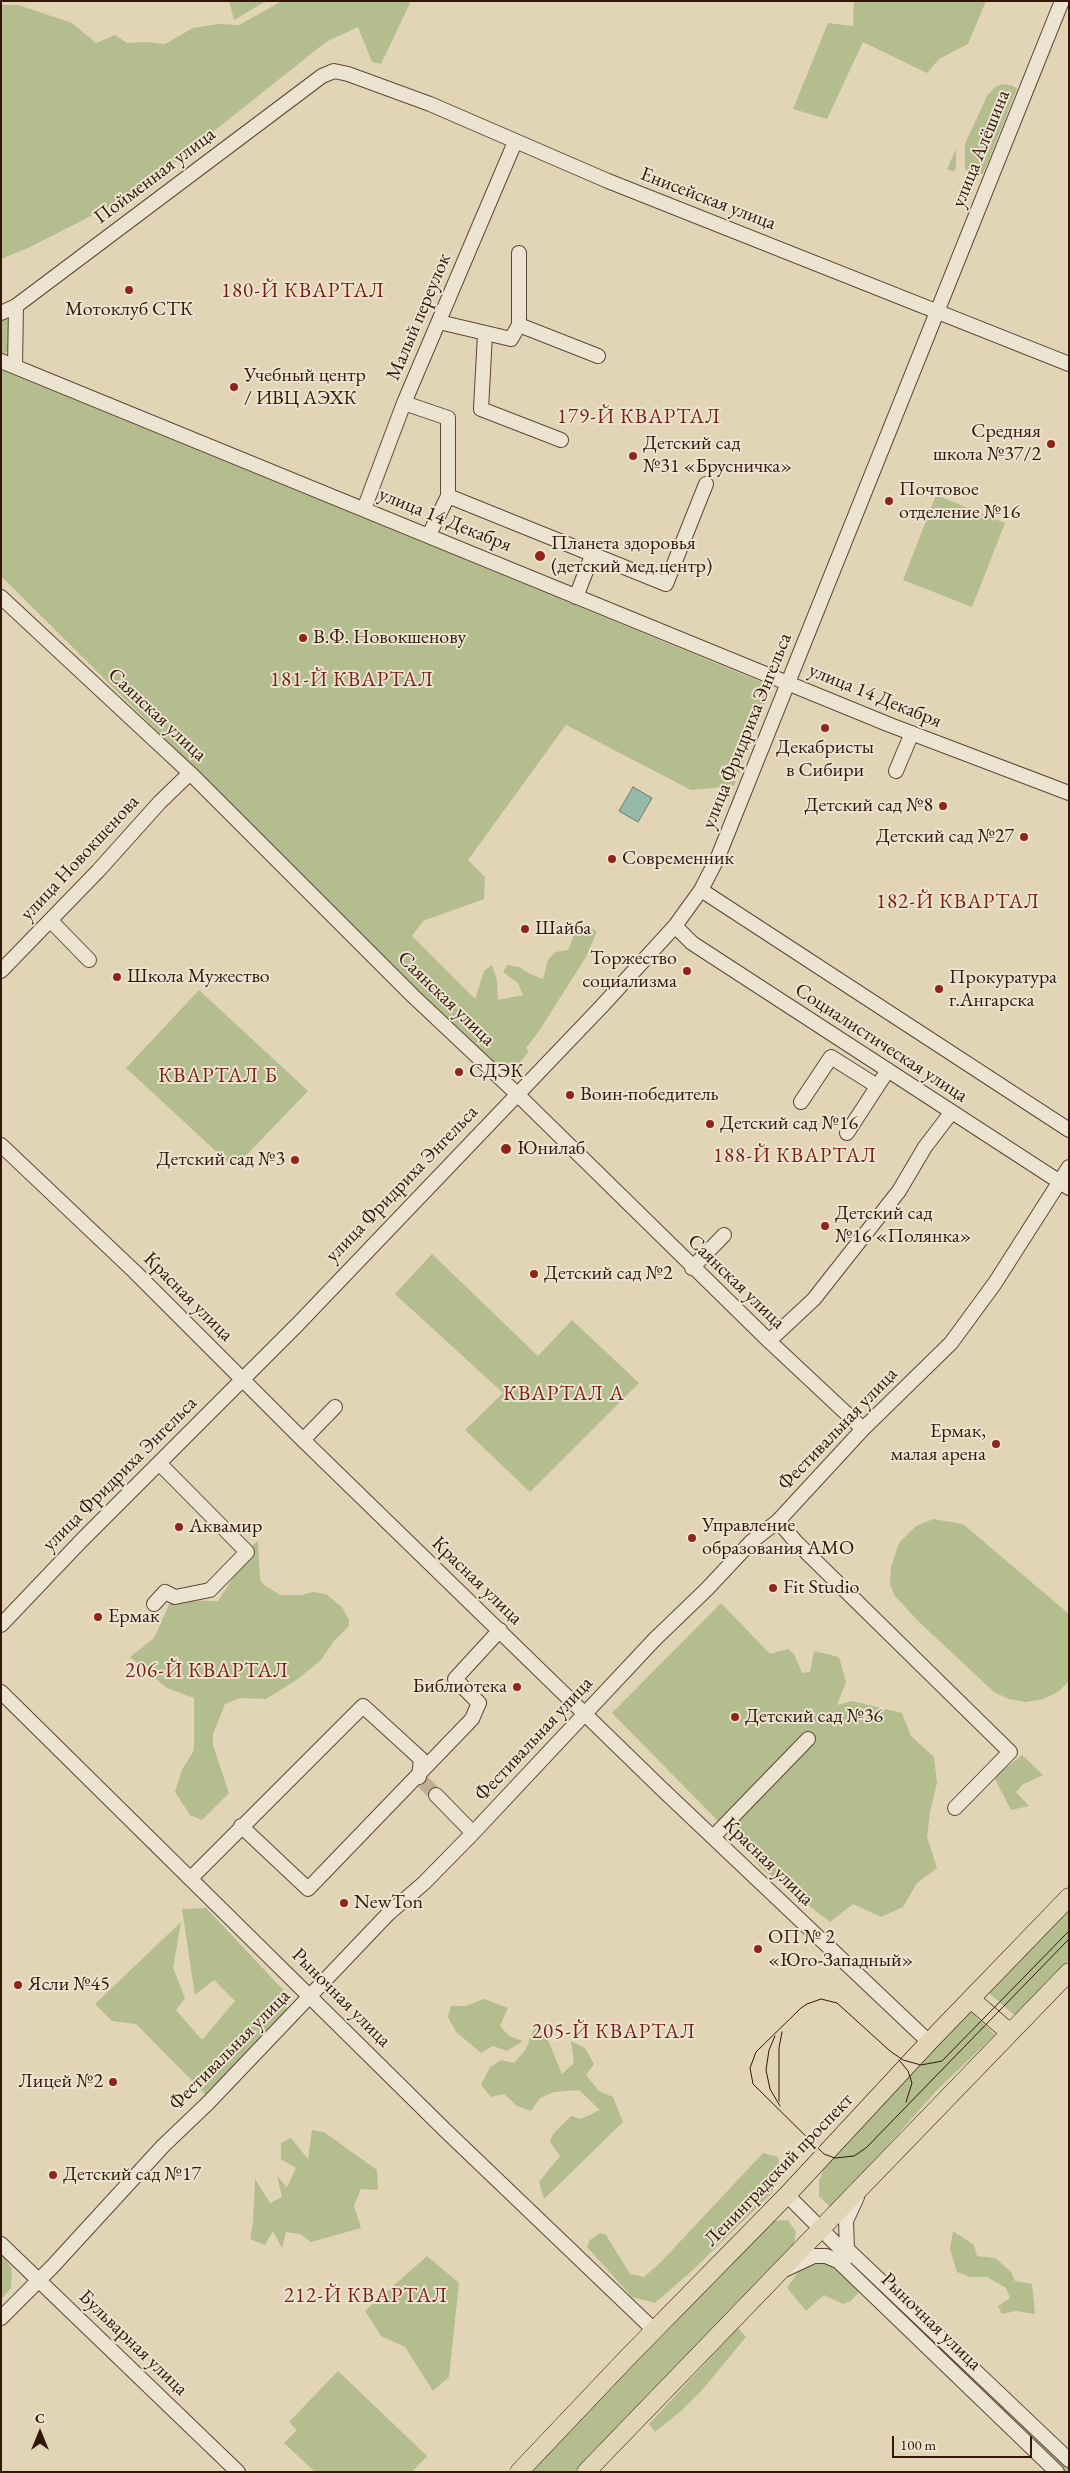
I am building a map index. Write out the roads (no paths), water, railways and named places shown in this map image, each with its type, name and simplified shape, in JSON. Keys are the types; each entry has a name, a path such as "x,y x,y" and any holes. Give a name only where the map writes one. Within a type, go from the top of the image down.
{"main road":[{"name":"Ленинградский проспект","path":"519,2472 654,2330 788,2195 928,2042 1069,1898"},
{"path":"586,2472 634,2420 822,2229 1069,1972"},
{"path":"971,1999 1010,2033"}],"street":[{"name":"улица Алёшина","path":"938,311 1062,1"},
{"name":"Енисейская улица","path":"334,72 348,74 430,104 515,142 1069,364"},
{"name":"Пойменная улица","path":"1,313 16,306 322,76 334,72"},
{"name":"Малый переулок","path":"364,508 404,403 515,142"},
{"path":"439,322 511,339 519,325 520,254"},
{"path":"15,367 16,306"},
{"name":"улица Фридриха Энгельса","path":"1,1625 243,1379 602,1006 675,926 701,890 718,857 938,311"},
{"path":"519,325 598,356"},
{"path":"485,334 481,409 561,440"},
{"name":"улица 14 Декабря","path":"1,361 788,683 1069,793"},
{"path":"404,403 448,418 448,496 429,535"},
{"path":"448,496 666,584 706,484"},
{"path":"576,597 593,553"},
{"name":"Саянская улица","path":"1,597 190,772 406,990 516,1094 692,1268 863,1429"},
{"path":"896,771 912,733"},
{"name":"улица Новокшенова","path":"1,971 51,921 190,772"},
{"name":"Социалистическая улица","path":"701,890 1069,1130"},
{"path":"51,921 89,960"},
{"name":"Социалистическая улица","path":"675,926 692,943 1064,1185"},
{"path":"801,1102 831,1057 877,1086"},
{"path":"847,1133 888,1070"},
{"path":"768,1341 814,1299 899,1191 924,1147 951,1113"},
{"name":"Красная улица","path":"1,1146 243,1379 303,1440 713,1838 928,2042"},
{"name":"Фестивальная улица","path":"1,2318 39,2281 163,2146 310,1997 388,1914 424,1883 473,1833 587,1714 655,1639 736,1560 751,1542 778,1521 863,1429 951,1342 1064,1185 1069,1167"},
{"path":"692,1268 724,1235"},
{"path":"303,1440 335,1407"},
{"path":"154,1604 165,1592 175,1596 210,1590 247,1552 159,1463"},
{"path":"778,1521 796,1542 1010,1752 955,1808"},
{"path":"242,1826 308,1889 421,1779 472,1719 479,1703 455,1679 500,1630"},
{"name":"Рыночная улица","path":"1,1692 310,1997 654,2330"},
{"path":"191,1878 364,1706 422,1759 421,1779"},
{"path":"713,1838 808,1739"},
{"path":"436,1795 473,1833"},
{"path":"845,2267 844,2249 847,2216 867,2182"},
{"name":"Рыночная улица","path":"788,2195 982,2389 1057,2472"},
{"name":"Бульварная улица","path":"1,2244 238,2472"},
{"name":"Рыночная улица","path":"779,2272 818,2256 830,2257 845,2267 982,2389 1069,2460"}],"tunnel":[{"path":"423,1782 436,1795"}],"tram line":[{"path":"1069,1931 942,2061 921,2065 903,2060 890,2051 837,2003 821,1999 801,2008 756,2052 750,2068 753,2084 824,2154 835,2158 854,2156 866,2148 1069,1939"},
{"path":"779,2101 779,2048 782,2032"},
{"path":"775,2036 769,2050 766,2070 770,2089 780,2106"},
{"path":"899,2060 908,2071 912,2083 906,2102"}],"place":[{"name":"Мотоклуб СТК","path":"129,290"},
{"name":"Учебный центр / ИВЦ АЭХК","path":"234,387"},
{"name":"Средняя школа №37/2","path":"1051,444"},
{"name":"Детский сад №31 «Брусничка»","path":"633,456"},
{"name":"Почтовое отделение №16","path":"889,501"},
{"name":"Планета здоровья (детский мед.центр)","path":"540,556"},
{"name":"В.Ф. Новокшенову","path":"303,638"},
{"name":"Декабристы в Сибири","path":"825,728"},
{"name":"Детский сад №8","path":"943,806"},
{"name":"Детский сад №27","path":"1024,837"},
{"name":"Современник","path":"612,859"},
{"name":"Шайба","path":"525,929"},
{"name":"Торжество социализма","path":"687,971"},
{"name":"Школа Мужество","path":"117,977"},
{"name":"Прокуратура г.Ангарска","path":"939,989"},
{"name":"СДЭК","path":"459,1072"},
{"name":"Воин-победитель","path":"570,1095"},
{"name":"Детский сад №16","path":"710,1124"},
{"name":"Юнилаб","path":"506,1149"},
{"name":"Детский сад №3","path":"295,1160"},
{"name":"Детский сад №16 «Полянка»","path":"825,1226"},
{"name":"Детский сад №2","path":"534,1274"},
{"name":"Ермак, малая арена","path":"996,1444"},
{"name":"Аквамир","path":"179,1527"},
{"name":"Управление образования АМО","path":"692,1538"},
{"name":"Fit Studio","path":"773,1588"},
{"name":"Ермак","path":"98,1617"},
{"name":"Библиотека","path":"517,1687"},
{"name":"Детский сад №36","path":"735,1717"},
{"name":"NewTon","path":"344,1903"},
{"name":"ОП № 2 «Юго-Западный»","path":"758,1949"},
{"name":"Ясли №45","path":"18,1985"},
{"name":"Лицей №2","path":"113,2082"},
{"name":"Детский сад №17","path":"53,2175"}],"district":[{"name":"180-Й КВАРТАЛ","path":"303,291"},
{"name":"179-Й КВАРТАЛ","path":"639,417"},
{"name":"181-Й КВАРТАЛ","path":"352,680"},
{"name":"182-Й КВАРТАЛ","path":"958,902"},
{"name":"КВАРТАЛ Б","path":"218,1076"},
{"name":"188-Й КВАРТАЛ","path":"795,1156"},
{"name":"КВАРТАЛ А","path":"564,1394"},
{"name":"206-Й КВАРТАЛ","path":"207,1671"},
{"name":"205-Й КВАРТАЛ","path":"614,2032"},
{"name":"212-Й КВАРТАЛ","path":"366,2296"}]}
